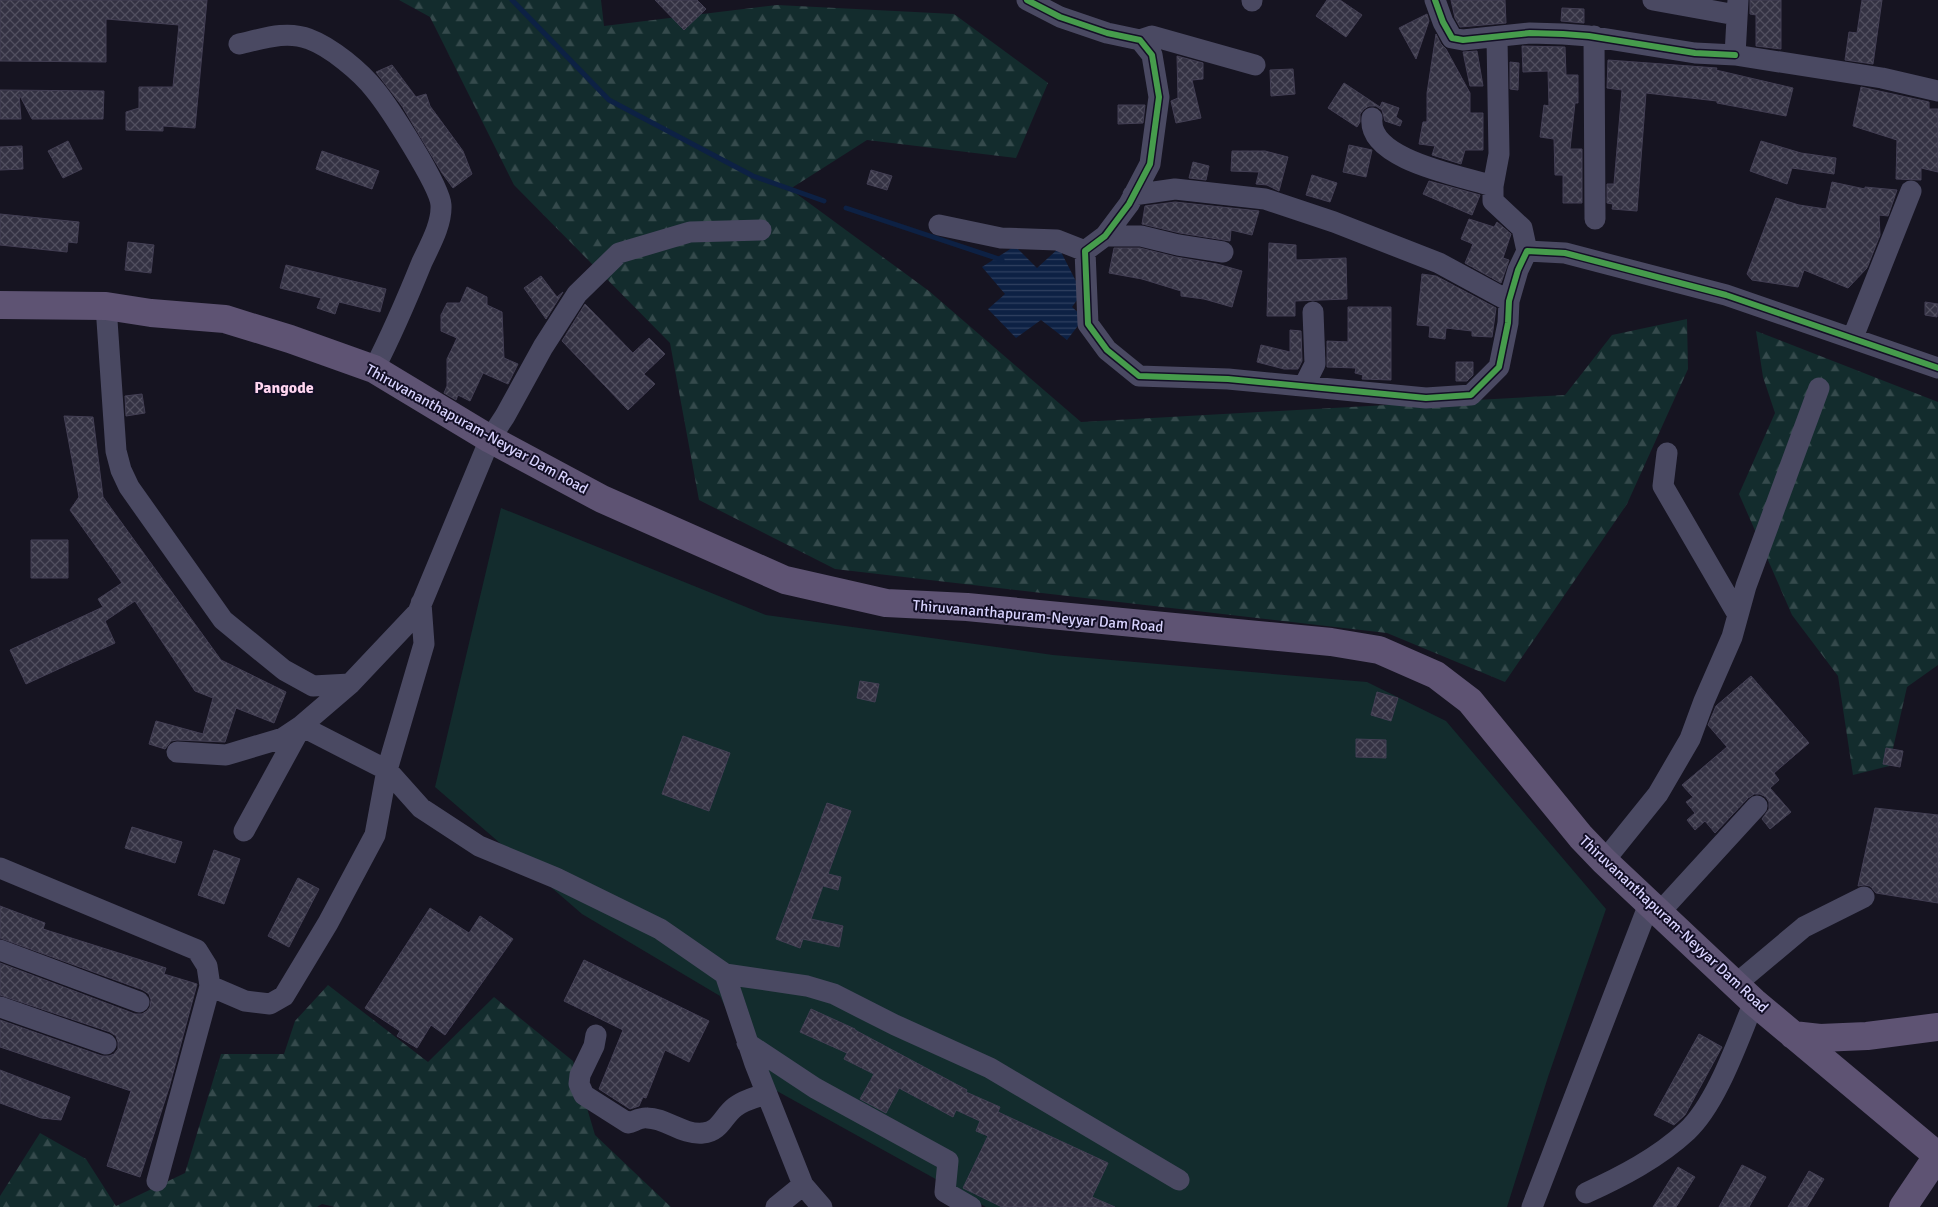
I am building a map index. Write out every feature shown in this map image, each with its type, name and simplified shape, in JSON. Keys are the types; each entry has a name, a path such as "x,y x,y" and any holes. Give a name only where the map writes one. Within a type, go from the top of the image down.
{"main road":[{"name":"Thiruvananthapuram-Neyyar Dam Road","path":"0,305 106,306 152,313 225,319 290,339 374,369 490,439 602,499 785,580 886,603 966,606 1331,642 1378,650 1436,675 1470,701 1581,837 1654,909 1793,1035 1938,1156"},
{"path":"1793,1035 1820,1038 1867,1036 1938,1027"},
{"path":"1903,1207 1938,1156"}],"street":[{"path":"1027,0 1060,17 1108,33 1140,40 1152,36 1255,65"},
{"path":"1435,0 1443,22 1452,38 1463,40 1497,38 1530,33 1594,36 1694,53 1735,55 1882,78 1938,92"},
{"path":"1653,0 1737,7 1735,55"},
{"path":"239,44 288,34 308,39 325,47 357,72 375,90 435,184 441,204 435,231 401,315 374,369"},
{"path":"1594,36 1595,220"},
{"path":"1085,250 1088,324 1107,350 1138,376 1228,379 1426,398 1471,395 1499,367 1508,323 1509,300 1518,270 1527,251 1522,228 1493,201 1493,186 1499,154 1497,38"},
{"path":"1085,250 1105,236 1129,204 1150,164 1159,97 1152,55 1140,40"},
{"path":"1372,118 1373,133 1387,148 1436,171 1493,186"},
{"path":"1133,195 1176,189 1265,199 1334,222 1439,263 1509,300"},
{"path":"1853,338 1912,191"},
{"path":"939,225 1001,238 1057,240 1085,250"},
{"path":"177,752 226,755 283,738 301,726 350,684 418,612 490,439 505,416 543,347 577,294 619,253 690,232 761,230"},
{"path":"1105,236 1141,236 1178,245 1223,252"},
{"path":"1527,251 1565,253 1726,294 1938,368"},
{"path":"106,306 116,451 121,470 129,487 223,620 284,670 313,686 350,684"},
{"path":"1304,386 1315,364 1314,312"},
{"path":"1604,861 1658,794 1690,739 1704,701 1732,637 1746,586 1819,388"},
{"path":"1668,453 1663,486 1738,615"},
{"path":"210,986 245,1001 270,1004 284,996 328,923 375,835 387,770 424,644 421,603"},
{"path":"244,831 301,726 307,712 313,686"},
{"path":"301,726 387,770 421,808 479,846 556,878 660,929 725,974 807,986 834,994 895,1025 990,1068 1179,1180"},
{"path":"1532,1207 1654,909 1757,806"},
{"path":"0,868 197,950 207,966 210,986 157,1182"},
{"path":"1586,1193 1647,1161 1688,1131 1709,1103 1745,993 1804,927 1864,897"},
{"path":"0,950 139,1002"},
{"path":"725,974 747,1042 768,1094 774,1116 803,1185 822,1207"},
{"path":"0,1007 106,1044"},
{"path":"596,1035 594,1046 580,1075 579,1084 584,1095 628,1123 646,1117 686,1132 702,1134 718,1127 728,1113 744,1101 768,1094"},
{"path":"747,1042 815,1088 948,1161 945,1192 971,1207"},
{"path":"776,1207 803,1185"}],"green space":[{"path":"399,0 601,0 604,26 777,5 954,14 1048,83 1016,158 867,140 790,189 929,291 1081,422 1565,395 1612,335 1687,319 1688,369 1627,504 1505,682 1387,633 835,569 699,500 670,343 514,185 430,17"},
{"path":"1756,331 1938,402 1938,665 1907,687 1889,766 1853,775 1838,676 1792,615 1739,494 1775,413 1763,377"},
{"path":"501,508 766,615 1053,655 1367,682 1446,721 1606,909 1548,1077 1507,1207 986,1207 759,1081 720,996 582,914 435,787"},
{"path":"328,985 428,1062 494,997 573,1061 595,1135 671,1207 335,1207 322,1204 317,1207 0,1207 0,1196 40,1133 86,1159 116,1206 185,1173 221,1054 284,1054 295,1021"}],"water":[{"path":"1015,246 1037,268 1059,248 1082,293 1072,307 1084,318 1067,340 1041,320 1016,338 988,309 1005,294 982,267"}],"building":[{"path":"0,0 207,0 195,128 163,126 163,131 126,130 126,112 139,108 139,87 173,87 179,25 106,19 106,62 0,61"},
{"path":"655,0 697,0 706,9 684,30"},
{"path":"1327,0 1340,0 1362,15 1346,37 1316,16"},
{"path":"1451,0 1505,0 1506,23 1460,27 1455,18"},
{"path":"1750,0 1781,0 1781,49 1756,46 1756,15 1750,14"},
{"path":"1862,0 1882,0 1873,64 1845,60 1849,32 1857,33"},
{"path":"1562,8 1584,9 1584,23 1561,21"},
{"path":"1427,14 1429,21 1416,59 1399,28"},
{"path":"1436,34 1470,93 1470,113 1483,113 1483,150 1465,150 1461,164 1432,155 1435,146 1419,144 1423,122 1427,122 1427,93"},
{"path":"1522,46 1565,47 1566,75 1578,75 1578,103 1575,103 1570,149 1582,149 1582,203 1563,203 1563,175 1555,175 1554,139 1540,137 1544,105 1549,106 1548,71 1523,72"},
{"path":"1477,51 1483,86 1470,86 1463,52"},
{"path":"1177,56 1203,63 1203,79 1192,80 1201,118 1176,123 1171,101 1178,98"},
{"path":"1608,60 1717,68 1716,70 1793,88 1786,116 1717,103 1717,101 1646,93 1637,211 1612,209 1613,204 1607,203 1607,184 1614,184 1622,90 1607,88"},
{"path":"1510,62 1519,63 1518,90 1510,89"},
{"path":"392,65 416,97 426,94 430,106 463,151 472,174 453,188 402,106 376,72"},
{"path":"1293,69 1295,94 1271,96 1270,70"},
{"path":"1344,83 1380,107 1382,102 1399,108 1396,117 1402,121 1400,126 1385,121 1382,110 1376,106 1369,106 1364,109 1360,114 1360,122 1357,127 1328,108"},
{"path":"1861,87 1929,102 1929,109 1938,109 1938,172 1921,168 1921,180 1896,179 1897,140 1853,126"},
{"path":"0,90 104,91 103,119 32,119 19,94 21,119 0,119"},
{"path":"1118,105 1145,105 1143,123 1118,124"},
{"path":"68,141 82,169 63,178 48,151"},
{"path":"1761,141 1801,153 1836,158 1834,174 1792,168 1787,184 1750,171"},
{"path":"1349,145 1372,150 1366,177 1343,172"},
{"path":"22,146 23,169 0,170 0,147"},
{"path":"322,151 379,171 372,189 316,169"},
{"path":"1232,151 1265,151 1288,157 1279,191 1267,185 1256,184 1259,172 1231,171"},
{"path":"1193,162 1209,166 1206,180 1189,178"},
{"path":"871,170 892,176 887,190 867,184"},
{"path":"1312,175 1337,183 1330,202 1306,195"},
{"path":"1429,181 1480,195 1472,215 1423,194"},
{"path":"1832,182 1865,189 1865,187 1897,190 1888,216 1879,215 1880,235 1867,268 1848,288 1804,270 1798,287 1752,280 1747,274 1776,198 1799,205 1826,209"},
{"path":"1175,202 1259,211 1252,235 1231,230 1230,241 1180,233 1142,224 1145,206"},
{"path":"0,214 79,222 77,243 68,242 67,252 0,245"},
{"path":"1469,219 1494,227 1497,222 1511,234 1503,258 1509,260 1501,283 1465,263 1473,244 1461,239"},
{"path":"128,242 154,245 151,273 125,270"},
{"path":"1269,243 1296,245 1296,260 1346,258 1347,299 1295,301 1295,316 1267,316"},
{"path":"1114,248 1140,248 1242,271 1232,307 1204,299 1181,296 1181,291 1142,279 1109,273"},
{"path":"286,265 386,289 380,312 339,302 335,314 317,308 321,298 280,288"},
{"path":"1422,274 1436,276 1496,308 1492,337 1472,336 1472,331 1446,328 1445,339 1429,337 1430,326 1417,325"},
{"path":"541,276 557,297 563,292 546,319 524,288"},
{"path":"467,287 487,297 487,305 502,312 504,358 518,364 508,384 483,373 470,401 458,395 456,400 444,393 447,386 447,359 457,338 441,331 441,315 447,303 460,303"},
{"path":"1925,302 1938,304 1937,317 1925,315"},
{"path":"585,304 633,353 649,338 665,354 644,374 655,384 628,410 562,341"},
{"path":"1348,307 1391,307 1391,380 1362,379 1363,375 1355,373 1356,368 1327,367 1327,341 1348,342"},
{"path":"1290,330 1301,331 1302,361 1298,369 1284,369 1257,362 1261,345 1290,352"},
{"path":"1456,362 1473,362 1473,375 1467,381 1456,381"},
{"path":"142,394 145,413 126,416 125,396"},
{"path":"64,416 93,417 103,497 221,660 286,692 274,723 236,708 225,742 177,740 171,741 165,749 149,744 156,721 203,734 213,698 195,691 135,601 105,621 115,643 26,684 10,650 103,607 98,599 122,583 70,510 79,497"},
{"path":"31,540 68,540 68,578 31,578"},
{"path":"1751,676 1809,743 1774,773 1779,780 1770,788 1791,812 1770,829 1762,819 1769,809 1769,802 1766,797 1754,794 1715,833 1705,821 1695,830 1687,820 1695,813 1686,802 1693,797 1682,785 1727,747 1708,725 1716,706"},
{"path":"860,681 879,684 875,702 857,698"},
{"path":"1377,692 1398,698 1391,721 1371,715"},
{"path":"683,736 730,753 709,811 662,794"},
{"path":"1356,739 1386,740 1386,758 1356,757"},
{"path":"1886,748 1903,751 1900,767 1883,764"},
{"path":"827,803 851,811 828,874 841,877 838,890 823,886 811,919 843,926 839,947 803,939 800,948 776,939"},
{"path":"1875,808 1938,815 1938,903 1876,893 1870,886 1858,886"},
{"path":"132,827 182,842 175,863 125,848"},
{"path":"214,850 240,859 224,904 198,895"},
{"path":"298,878 319,889 289,947 268,936"},
{"path":"0,906 45,923 43,929 166,968 164,974 197,984 169,1088 140,1177 107,1166 131,1091 0,1047 0,1020 102,1056 114,1054 118,1049 116,1036 110,1032 0,995 0,963 135,1014 142,1014 150,1007 151,1000 149,994 143,990 0,938"},
{"path":"430,908 469,933 480,916 513,939 445,1035 431,1025 417,1048 397,1036 400,1031 365,1008"},
{"path":"584,960 709,1021 689,1062 665,1050 646,1098 643,1097 639,1106 630,1109 599,1089 623,1030 564,1001"},
{"path":"811,1009 855,1029 967,1090 966,1092 1000,1107 998,1112 1108,1163 1092,1197 1115,1207 1002,1207 963,1188 988,1136 976,1131 980,1121 956,1110 953,1117 899,1088 886,1113 860,1099 874,1074 844,1059 847,1053 800,1032"},
{"path":"1699,1034 1722,1047 1685,1115 1674,1125 1654,1115"},
{"path":"0,1070 70,1097 61,1120 41,1118 0,1103"},
{"path":"1742,1165 1766,1177 1749,1207 1719,1207"},
{"path":"1678,1167 1695,1177 1676,1207 1653,1207"},
{"path":"1809,1171 1824,1179 1807,1207 1788,1207"}],"waterway":[{"path":"512,0 609,100 753,176 824,201"},
{"path":"846,208 1002,260"}],"cycle path":[{"path":"1027,0 1060,17 1107,33 1140,40 1152,55 1159,97 1150,164 1129,204 1105,236 1085,251 1088,324 1107,350 1139,376 1228,379 1426,398 1471,395 1499,367 1508,323 1509,301 1518,270 1527,251 1565,253 1726,295 1938,368"},
{"path":"1435,0 1443,22 1452,38 1463,40 1530,33 1563,34 1589,36 1695,53 1735,55"}],"district":[{"name":"Pangode","path":"284,388"}]}
